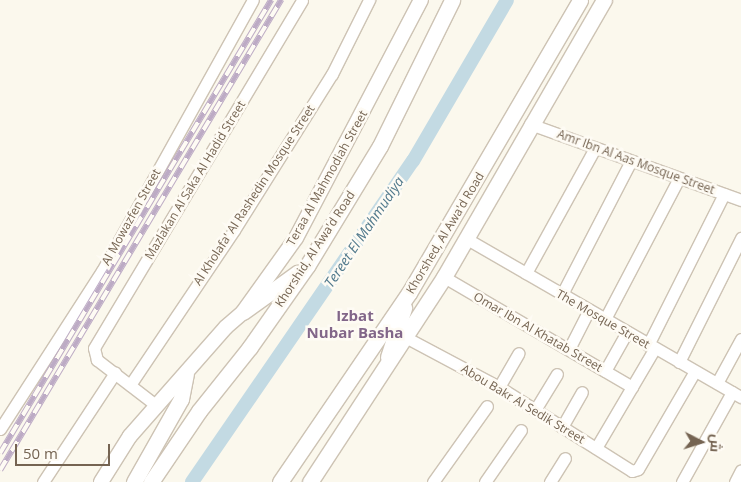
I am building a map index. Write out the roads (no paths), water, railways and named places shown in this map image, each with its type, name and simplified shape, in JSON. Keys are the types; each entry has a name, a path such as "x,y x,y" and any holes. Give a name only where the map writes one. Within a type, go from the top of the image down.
{"main road":[{"name":"Khorshid, Al Awa'd Road","path":"151,482 199,411 250,346 307,266 380,146 452,0"},
{"name":"Khorshed, Al Awa'd Road","path":"280,482 409,293 579,0"},
{"name":"Khorshed, Al Awa'd Road","path":"310,482 407,338 604,0"},
{"path":"244,312 307,266"},
{"path":"382,375 409,293"},
{"path":"134,482 181,399 186,374"}],"street":[{"name":"Al Mowazfen Street","path":"0,429 102,271 220,54 253,0"},
{"name":"Mazlakan Al Saka Al Hadid Street","path":"115,373 97,360 94,348 302,0"},
{"name":"Al Kholafa' Al Rashedin Mosque Street","path":"130,385 234,230 327,82 369,0"},
{"name":"Teraa Al Mahmodiah Street","path":"101,482 121,448 226,327 244,312 296,238 421,0"},
{"name":"Amr Ibn Al Aas Mosque Street","path":"530,124 741,200"},
{"path":"526,273 595,148"},
{"path":"562,294 631,161"},
{"path":"605,319 679,178"},
{"path":"596,448 632,387 724,194"},
{"name":"The Mosque Street","path":"467,238 651,347 737,395"},
{"path":"679,362 741,238"},
{"name":"Omar Ibn Al Khatab Street","path":"444,277 632,387"},
{"path":"569,349 590,310"},
{"path":"604,371 626,332"},
{"name":"Abou Bakr Al Sedik Street","path":"407,338 499,387 632,470 638,469 695,371"},
{"path":"717,383 741,339"},
{"path":"499,387 519,353"},
{"path":"43,482 115,373 156,406"},
{"path":"535,410 557,374"},
{"path":"562,427 582,392"},
{"path":"682,482 737,395"},
{"path":"433,482 487,406"},
{"path":"485,482 521,430"},
{"path":"550,482 565,458"},
{"path":"735,482 741,470"}],"waterway":[{"name":"Tereet El Mahmudiya","path":"192,482 413,161 507,0"}],"railway":[{"path":"0,453 271,0"},
{"path":"0,470 281,0"}],"district":[{"name":"Izbat Nubar Basha","path":"355,324"}]}
